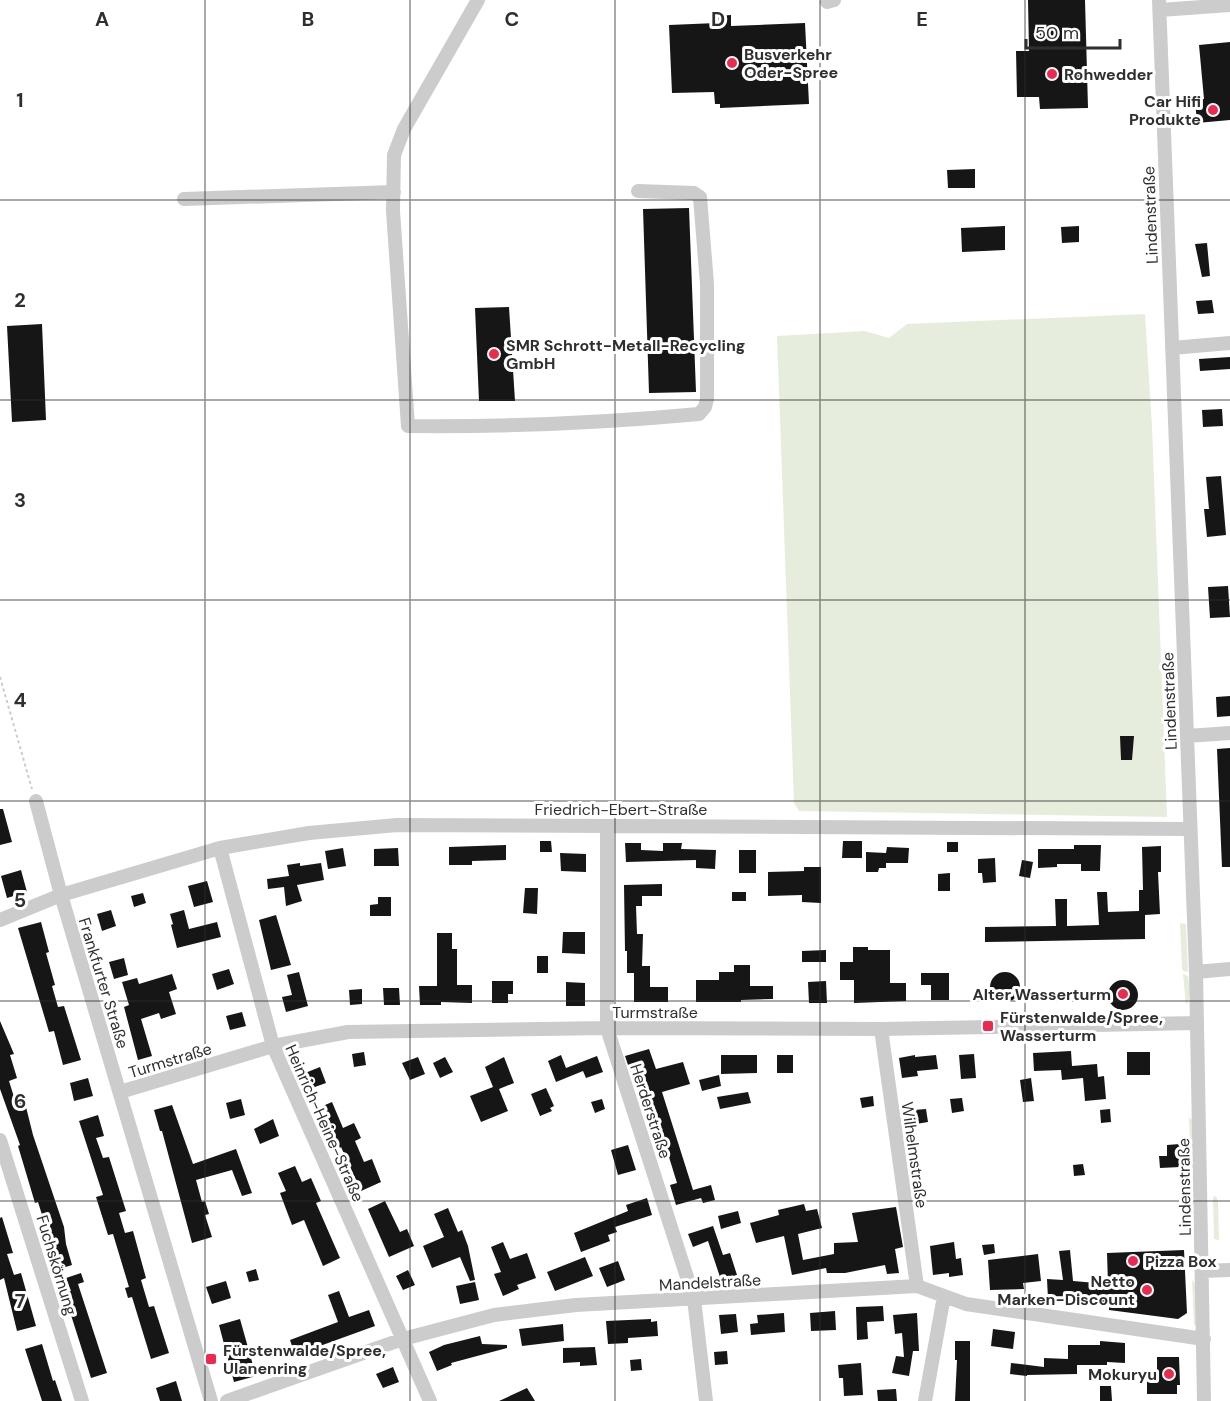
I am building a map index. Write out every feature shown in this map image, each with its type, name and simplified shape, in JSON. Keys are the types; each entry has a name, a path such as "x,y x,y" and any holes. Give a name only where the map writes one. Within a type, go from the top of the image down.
{"street":[{"path":"478,0 404,129 394,154 393,211 408,426 542,423 699,414 705,407 707,387 707,284 700,197 694,193 638,191"},
{"path":"1160,5 1230,5"},
{"name":"Lindenstraße","path":"1160,5 1196,972 1204,1401"},
{"path":"184,199 394,192"},
{"path":"1172,348 1230,343"},
{"path":"1187,736 1230,733"},
{"name":"Frankfurter Straße","path":"36,801 60,895 212,1401"},
{"name":"Friedrich-Ebert-Straße","path":"0,920 60,895 219,848 309,832 397,825 1190,829"},
{"name":"Herderstraße","path":"608,826 607,1028 694,1299 706,1401"},
{"name":"Heinrich-Heine-Straße","path":"219,848 273,1046 430,1401"},
{"path":"1196,972 1230,969"},
{"name":"Turmstraße","path":"120,1092 273,1046 348,1032 607,1028 881,1029 1197,1023"},
{"name":"Wilhelmstraße","path":"881,1029 917,1286"},
{"name":"Fuchskörnung","path":"0,1140 82,1401"},
{"path":"1202,1270 1230,1270"},
{"name":"Mandelstraße","path":"227,1401 403,1339 494,1315 576,1305 917,1286 966,1304 1204,1339"},
{"path":"926,1401 944,1296"}],"path":[{"path":"0,677 36,801"}],"green space":[{"path":"1145,314 1152,426 1167,817 799,811 794,803 777,336 865,331 889,338 907,324"},
{"path":"1180,923 1186,924 1188,972 1182,969"},
{"path":"1183,974 1188,976 1189,999 1186,1005"},
{"path":"1189,1117 1192,1120 1193,1167 1191,1169"},
{"path":"1216,1196 1219,1240 1214,1239 1213,1197"},
{"path":"1192,1280 1196,1285 1196,1324 1194,1326"}],"building":[{"name":"Rohwedder","path":"1028,0 1085,0 1088,108 1040,109 1039,97 1017,97 1016,51 1029,51"},
{"path":"731,15 731,26 805,23 809,104 720,108 720,104 715,104 714,92 672,93 669,25 717,23 717,16"},
{"path":"1230,42 1230,120 1197,123 1195,100 1204,99 1199,45"},
{"path":"975,169 975,188 948,188 947,170"},
{"path":"689,208 696,392 649,393 643,209"},
{"path":"1005,226 1005,250 962,252 961,228"},
{"path":"1079,226 1079,242 1062,243 1061,227"},
{"path":"1207,243 1210,276 1202,277 1195,244"},
{"path":"1212,300 1214,313 1198,314 1196,301"},
{"name":"SMR Schrott-Metall-Recycling GmbH","path":"509,307 515,401 479,401 475,308"},
{"path":"42,324 46,420 12,422 7,326"},
{"path":"1230,357 1230,369 1200,371 1199,359"},
{"path":"1222,409 1223,426 1203,427 1202,410"},
{"path":"1221,476 1226,535 1207,537 1204,509 1209,509 1206,477"},
{"path":"1228,586 1230,617 1210,618 1208,587"},
{"path":"1230,696 1230,716 1217,717 1216,697"},
{"path":"1120,736 1134,736 1132,760 1121,760"},
{"path":"1230,748 1230,867 1222,867 1217,749"},
{"path":"0,809 3,809 12,842 0,845"},
{"path":"540,841 551,841 552,852 540,852"},
{"path":"843,841 862,841 862,858 842,858"},
{"path":"947,842 958,842 958,852 947,852"},
{"path":"625,843 641,843 641,850 663,851 663,843 682,843 681,849 716,850 715,869 696,868 696,860 626,862"},
{"path":"506,845 506,860 472,861 472,865 449,865 449,847"},
{"path":"1074,845 1101,845 1100,871 1081,871 1081,864 1057,864 1057,867 1038,868 1038,849 1074,849"},
{"path":"1161,846 1161,872 1158,872 1160,914 1145,915 1145,939 985,942 985,927 1056,926 1055,899 1067,899 1067,926 1099,925 1097,892 1107,892 1108,912 1139,911 1139,890 1143,890 1142,847"},
{"path":"887,847 909,848 908,863 886,863 886,868 879,868 878,872 866,872 866,852 886,853"},
{"path":"343,848 346,866 328,869 325,851"},
{"path":"398,848 399,866 374,866 374,849"},
{"path":"739,850 756,850 756,873 739,873"},
{"path":"560,853 586,854 586,872 561,871"},
{"path":"995,858 996,882 983,883 982,873 978,873 978,859"},
{"path":"1022,860 1033,862 1030,878 1019,876"},
{"path":"300,863 300,866 321,863 324,880 297,885 302,901 286,906 284,887 268,889 267,879 289,876 287,865"},
{"path":"804,867 821,867 821,903 802,902 802,895 768,896 768,872 804,871"},
{"path":"21,870 27,892 7,898 1,876"},
{"path":"950,873 950,891 938,891 938,874"},
{"path":"207,881 213,902 194,907 188,886"},
{"path":"662,884 662,896 642,896 642,906 636,906 637,934 643,934 642,966 650,966 650,987 668,987 668,1002 634,1002 634,973 627,973 627,951 625,951 624,885"},
{"path":"525,888 538,888 537,914 523,913"},
{"path":"732,892 746,892 746,901 732,901"},
{"path":"143,893 146,903 134,907 131,896"},
{"path":"378,897 391,897 391,916 370,916 370,905 378,904"},
{"path":"111,910 116,926 102,931 97,914"},
{"path":"184,910 189,929 217,922 221,937 177,948 170,914"},
{"path":"276,915 291,965 271,970 259,920"},
{"path":"41,922 49,952 46,953 55,985 52,986 58,1007 64,1006 81,1060 63,1065 54,1031 49,1032 18,928"},
{"path":"563,932 585,932 585,954 562,953"},
{"path":"437,933 452,933 452,949 457,949 457,985 472,985 472,1003 441,1002 441,1005 420,1005 419,986 437,986"},
{"path":"853,947 890,950 890,983 906,983 906,1001 854,1003 854,980 840,980 840,962 853,962"},
{"path":"826,950 826,962 802,962 802,951"},
{"path":"537,956 548,956 548,973 537,973"},
{"path":"124,958 128,975 114,979 109,962"},
{"path":"734,965 750,965 750,986 773,986 773,999 696,1002 696,980 719,980 719,972 734,972"},
{"path":"229,969 234,984 217,990 212,974"},
{"path":"299,972 308,1006 286,1012 282,997 292,995 287,975"},
{"path":"1005,972 1015,977 1020,987 1015,997 1005,1002 995,997 990,987 995,977"},
{"path":"921,973 949,973 949,1000 931,1000 931,985 921,985"},
{"path":"172,974 177,989 169,992 176,1014 161,1019 159,1013 141,1019 152,1056 138,1060 124,1007 129,1005 122,982 137,978 139,984"},
{"name":"Alter Wasserturm","path":"1123,980 1133,985 1138,995 1133,1005 1123,1010 1113,1005 1108,995 1113,985"},
{"path":"492,981 513,981 513,994 508,994 508,1003 492,1003"},
{"path":"826,981 827,1003 809,1003 808,982"},
{"path":"566,982 585,983 585,1006 566,1006"},
{"path":"383,988 399,988 400,1005 384,1005"},
{"path":"362,989 362,1004 350,1005 349,990"},
{"path":"242,1012 246,1026 230,1030 226,1016"},
{"path":"0,1021 14,1054 10,1055 17,1078 9,1081 14,1097 22,1095 24,1099 33,1135 64,1227 72,1265 56,1270 51,1251 53,1250 38,1202 35,1203 18,1146 20,1145 0,1089"},
{"path":"649,1049 656,1069 683,1062 690,1084 662,1092 693,1190 711,1185 715,1200 703,1203 701,1198 676,1205 670,1185 677,1183 644,1076 633,1080 625,1056"},
{"path":"1071,1051 1072,1066 1097,1064 1098,1077 1104,1076 1106,1099 1085,1101 1083,1078 1062,1080 1061,1070 1034,1071 1033,1053"},
{"path":"364,1052 366,1065 354,1067 352,1054"},
{"path":"1127,1052 1150,1052 1150,1075 1127,1075"},
{"path":"974,1054 976,1078 961,1079 959,1055"},
{"path":"561,1055 566,1068 597,1056 603,1072 586,1078 583,1071 556,1082 548,1061"},
{"path":"721,1055 757,1055 757,1073 721,1074"},
{"path":"777,1055 793,1055 793,1073 777,1073"},
{"path":"915,1055 915,1057 936,1055 938,1069 917,1071 918,1076 902,1078 899,1058"},
{"path":"418,1057 425,1074 410,1080 402,1063"},
{"path":"445,1057 453,1072 440,1078 433,1063"},
{"path":"504,1057 514,1083 499,1089 508,1111 481,1122 470,1096 493,1087 485,1067"},
{"path":"320,1067 326,1083 312,1088 305,1073"},
{"path":"719,1075 721,1086 702,1091 699,1080"},
{"path":"88,1078 93,1096 74,1101 70,1083"},
{"path":"1031,1078 1034,1101 1023,1102 1020,1080"},
{"path":"546,1088 554,1106 550,1108 552,1111 540,1116 531,1094"},
{"path":"748,1092 751,1103 720,1109 717,1097"},
{"path":"873,1096 874,1106 862,1108 860,1098"},
{"path":"962,1098 964,1111 952,1113 950,1099"},
{"path":"241,1099 245,1115 230,1119 226,1103"},
{"path":"602,1099 605,1109 595,1113 591,1102"},
{"path":"332,1102 343,1128 354,1123 361,1138 355,1141 364,1162 372,1159 381,1182 361,1191 327,1119 323,1121 318,1108"},
{"path":"172,1105 193,1164 236,1149 252,1193 242,1196 232,1170 196,1180 202,1202 205,1201 209,1214 205,1215 212,1237 192,1243 162,1131 160,1131 154,1110"},
{"path":"926,1109 928,1122 916,1124 914,1110"},
{"path":"1110,1109 1111,1122 1101,1123 1100,1110"},
{"path":"98,1115 104,1136 96,1138 103,1158 109,1157 126,1211 119,1213 125,1233 133,1231 146,1278 141,1280 149,1307 154,1306 169,1353 151,1359 132,1297 128,1298 125,1288 129,1287 113,1234 108,1235 96,1197 103,1195 79,1121"},
{"path":"273,1119 279,1136 260,1144 254,1129"},
{"path":"1180,1144 1180,1167 1160,1168 1159,1156 1167,1156 1167,1145"},
{"path":"628,1145 636,1170 618,1175 611,1150"},
{"path":"1083,1164 1085,1175 1074,1176 1073,1165"},
{"path":"295,1166 302,1182 311,1178 321,1201 316,1203 340,1258 323,1266 304,1220 292,1225 280,1193 286,1191 278,1173"},
{"path":"647,1198 652,1215 615,1227 617,1232 608,1235 610,1241 581,1252 574,1233 628,1211 626,1205"},
{"path":"385,1201 400,1232 407,1229 414,1246 389,1257 368,1209"},
{"path":"804,1204 806,1211 817,1209 822,1228 798,1234 803,1260 834,1254 834,1243 858,1242 852,1213 896,1207 903,1247 895,1249 899,1273 887,1274 885,1265 845,1273 827,1273 826,1268 792,1275 784,1236 756,1243 750,1223 779,1215 778,1210"},
{"path":"448,1208 458,1232 462,1230 468,1246 475,1280 470,1281 460,1257 432,1268 423,1246 444,1237 434,1214"},
{"path":"738,1211 741,1223 721,1229 718,1216"},
{"path":"2,1217 13,1253 7,1254 14,1275 21,1273 36,1326 17,1331 4,1278 0,1280 0,1218"},
{"path":"713,1226 723,1255 730,1253 737,1275 721,1280 708,1241 693,1247 688,1234"},
{"path":"503,1242 510,1259 527,1253 536,1278 517,1285 519,1289 503,1296 494,1274 501,1272 491,1247"},
{"path":"954,1242 956,1259 961,1258 963,1275 949,1277 949,1273 933,1275 930,1246"},
{"path":"994,1244 995,1253 984,1255 982,1245"},
{"name":"Netto Marken-Discount","path":"1070,1250 1073,1281 1108,1284 1107,1253 1184,1250 1187,1313 1178,1319 1109,1310 1109,1304 1048,1299 1047,1279 1063,1280 1059,1251"},
{"path":"1038,1254 1041,1281 1023,1283 1024,1289 990,1290 988,1260"},
{"path":"585,1257 593,1276 555,1291 547,1272"},
{"path":"618,1261 625,1280 607,1287 599,1268"},
{"path":"256,1269 259,1280 249,1282 246,1272"},
{"path":"408,1270 415,1285 403,1290 396,1276"},
{"path":"81,1273 84,1282 78,1284 107,1373 91,1378 64,1293 71,1291 66,1278"},
{"path":"226,1281 231,1298 212,1304 206,1287"},
{"path":"475,1282 479,1300 460,1304 456,1286"},
{"path":"339,1291 349,1317 369,1310 375,1326 295,1355 290,1340 338,1322 328,1295"},
{"path":"883,1306 884,1321 867,1322 868,1339 857,1340 856,1307"},
{"path":"835,1311 836,1330 811,1331 810,1313"},
{"path":"784,1313 785,1332 751,1335 750,1324 758,1323 757,1315"},
{"path":"917,1313 919,1351 913,1351 909,1376 892,1373 896,1356 904,1357 902,1333 895,1334 893,1315"},
{"path":"736,1314 738,1332 721,1334 719,1315"},
{"path":"240,1319 256,1376 234,1382 219,1325"},
{"path":"651,1319 651,1322 657,1321 658,1336 628,1338 628,1343 608,1344 606,1321"},
{"path":"563,1324 564,1341 522,1346 519,1329"},
{"path":"993,1329 1015,1332 1013,1349 991,1346"},
{"path":"480,1336 482,1344 507,1345 507,1348 451,1363 452,1365 437,1371 429,1352 444,1345"},
{"path":"955,1341 970,1341 970,1401 955,1401 957,1360 955,1360"},
{"path":"1100,1341 1125,1343 1125,1363 1077,1365 1077,1374 1027,1376 1010,1374 1011,1363 1044,1367 1044,1358 1068,1359 1068,1345 1100,1345"},
{"path":"42,1344 53,1381 55,1380 62,1401 42,1401 25,1349"},
{"path":"595,1347 597,1365 580,1366 580,1362 563,1363 563,1348"},
{"path":"727,1351 728,1364 715,1365 714,1352"},
{"path":"1157,1357 1179,1357 1180,1385 1177,1385 1177,1394 1147,1394 1147,1374 1157,1374"},
{"path":"641,1359 642,1370 631,1371 630,1360"},
{"path":"861,1363 863,1395 844,1396 843,1378 839,1378 838,1365"},
{"path":"393,1367 399,1382 383,1388 376,1374"},
{"path":"176,1381 182,1401 160,1401 156,1388"},
{"path":"1100,1386 1111,1386 1112,1401 1100,1401"},
{"path":"527,1388 535,1401 499,1401"},
{"path":"896,1389 897,1401 878,1401 877,1390"}],"place":[{"name":"Busverkehr Oder-Spree","path":"732,63"},
{"name":"Rohwedder","path":"1052,74"},
{"name":"Car Hifi Produkte","path":"1213,110"},
{"name":"SMR Schrott-Metall-Recycling GmbH","path":"494,354"},
{"name":"Alter Wasserturm","path":"1123,994"},
{"name":"Fürstenwalde/Spree, Wasserturm","path":"988,1026"},
{"name":"Pizza Box","path":"1133,1261"},
{"name":"Netto Marken-Discount","path":"1147,1290"},
{"name":"Fürstenwalde/Spree, Ulanenring","path":"211,1359"},
{"name":"Mokuryu","path":"1169,1374"}]}
